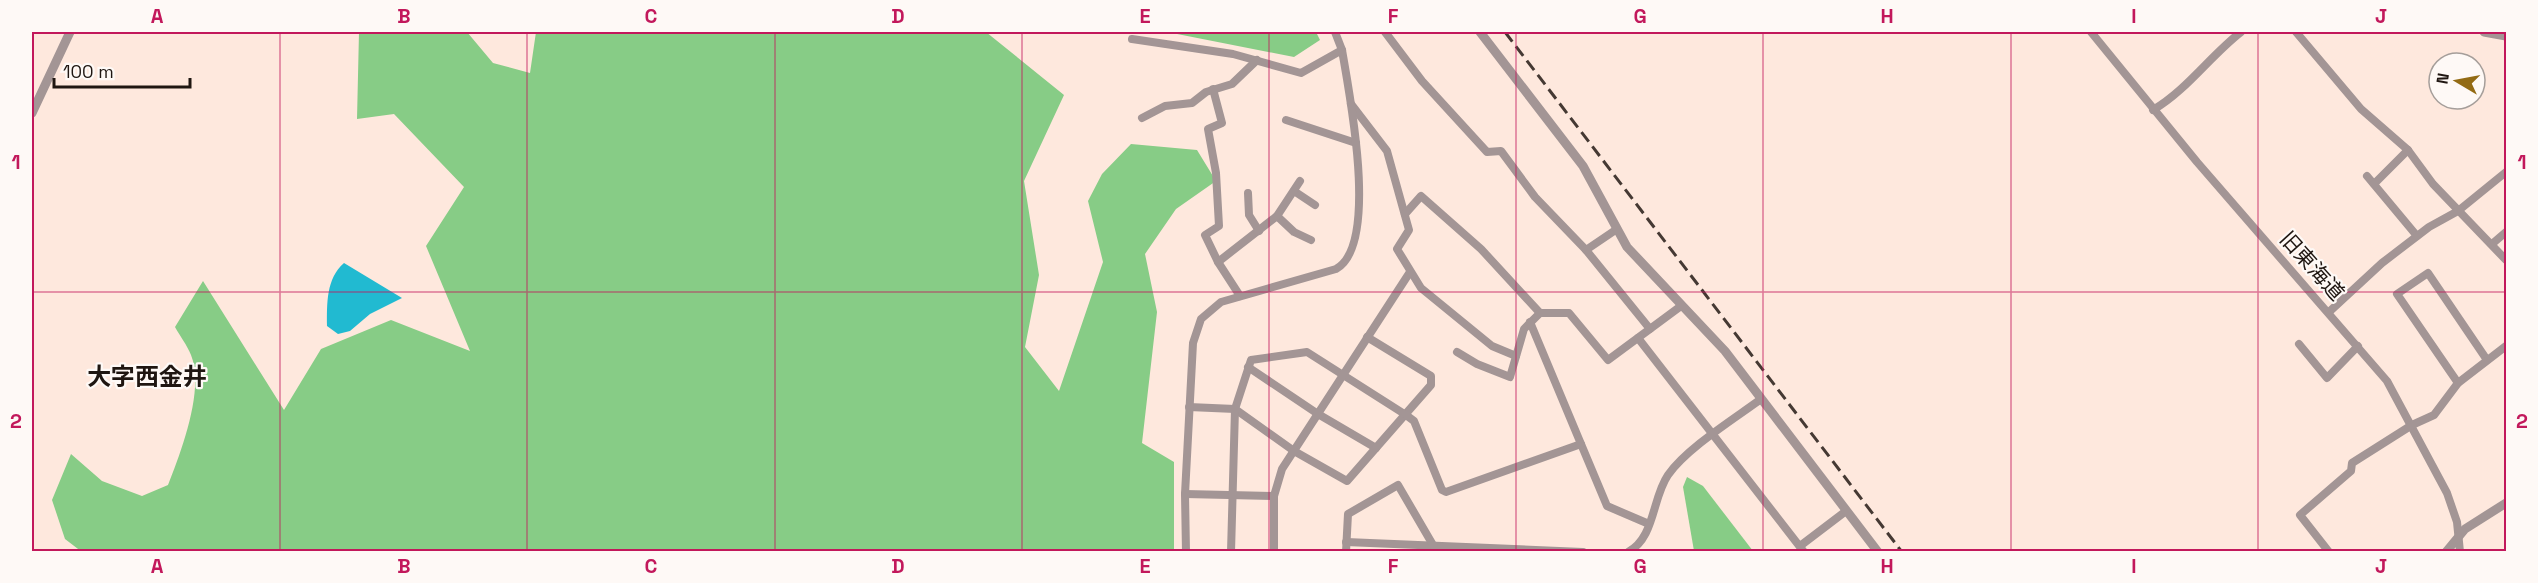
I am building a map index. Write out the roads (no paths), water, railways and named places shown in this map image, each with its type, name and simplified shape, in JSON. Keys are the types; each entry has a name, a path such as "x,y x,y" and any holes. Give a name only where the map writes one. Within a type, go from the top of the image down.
{"street":[{"path":"32,113 70,32"},
{"path":"1186,552 1185,494 1189,407 1193,343 1197,326 1211,309 1221,302 1336,269 1349,259 1355,239 1360,198 1356,143 1342,50 1335,32"},
{"path":"1385,32 1422,81 1456,120 1488,152 1501,151 1535,197 1586,250 1650,329"},
{"path":"1480,32 1583,166 1632,254 1725,351 1878,552"},
{"name":"旧東海道","path":"2091,32 2153,110 2387,381 2447,493 2457,522 2460,552"},
{"path":"2153,110 2167,102 2222,46 2241,32"},
{"path":"2296,32 2361,109 2408,150 2433,184 2506,260"},
{"path":"2484,32 2506,36"},
{"path":"1132,39 1233,54 1301,73 1342,50"},
{"path":"1142,118 1165,106 1192,103 1213,89 1232,84 1257,60"},
{"path":"1213,89 1222,123 1208,129 1216,173 1219,226 1206,235 1218,262 1240,296"},
{"path":"1350,102 1387,151 1409,230 1397,249 1420,288 1492,346 1516,356"},
{"path":"1286,120 1356,143"},
{"path":"2374,184 2408,150"},
{"path":"2329,312 2382,262 2417,236 2458,211 2506,172"},
{"path":"2367,177 2417,236"},
{"path":"1218,262 1277,216 1300,181"},
{"path":"1294,191 1314,205"},
{"path":"1248,193 1249,215 1259,231"},
{"path":"1405,214 1421,196 1480,249 1539,313"},
{"path":"1277,216 1294,232 1311,240"},
{"path":"1586,250 1617,229"},
{"path":"2492,244 2506,232"},
{"path":"1274,552 1274,496 1282,469 1410,272"},
{"path":"2458,383 2397,294 2428,273 2487,360"},
{"path":"1457,352 1477,364 1510,377 1524,329 1530,322 1539,313 1569,313 1608,360 1681,306"},
{"path":"1530,322 1607,506 1649,524"},
{"path":"1189,407 1235,409 1294,451 1347,481 1431,386 1431,376 1367,337"},
{"path":"1638,338 1802,549 1846,511"},
{"path":"2299,344 2327,378 2358,346"},
{"path":"2329,552 2300,514 2352,471 2352,463 2412,425 2434,415 2458,383 2506,346"},
{"path":"1231,552 1235,409 1251,360 1307,352 1406,415 1414,421 1442,490 1446,492 1581,444"},
{"path":"1248,367 1318,414 1376,448"},
{"path":"1628,552 1639,545 1649,524 1659,490 1668,475 1681,461 1761,399"},
{"path":"1346,552 1348,514 1398,486 1433,545"},
{"path":"1185,494 1274,496"},
{"path":"2446,552 2465,529 2506,503"},
{"path":"1346,542 1582,552"}],"water":[{"path":"344,263 402,298 370,314 350,331 338,334 327,326 328,300 334,276"}],"railway":[{"path":"1505,32 1902,552"}],"district":[{"name":"大字西金井","path":"147,377"}]}
